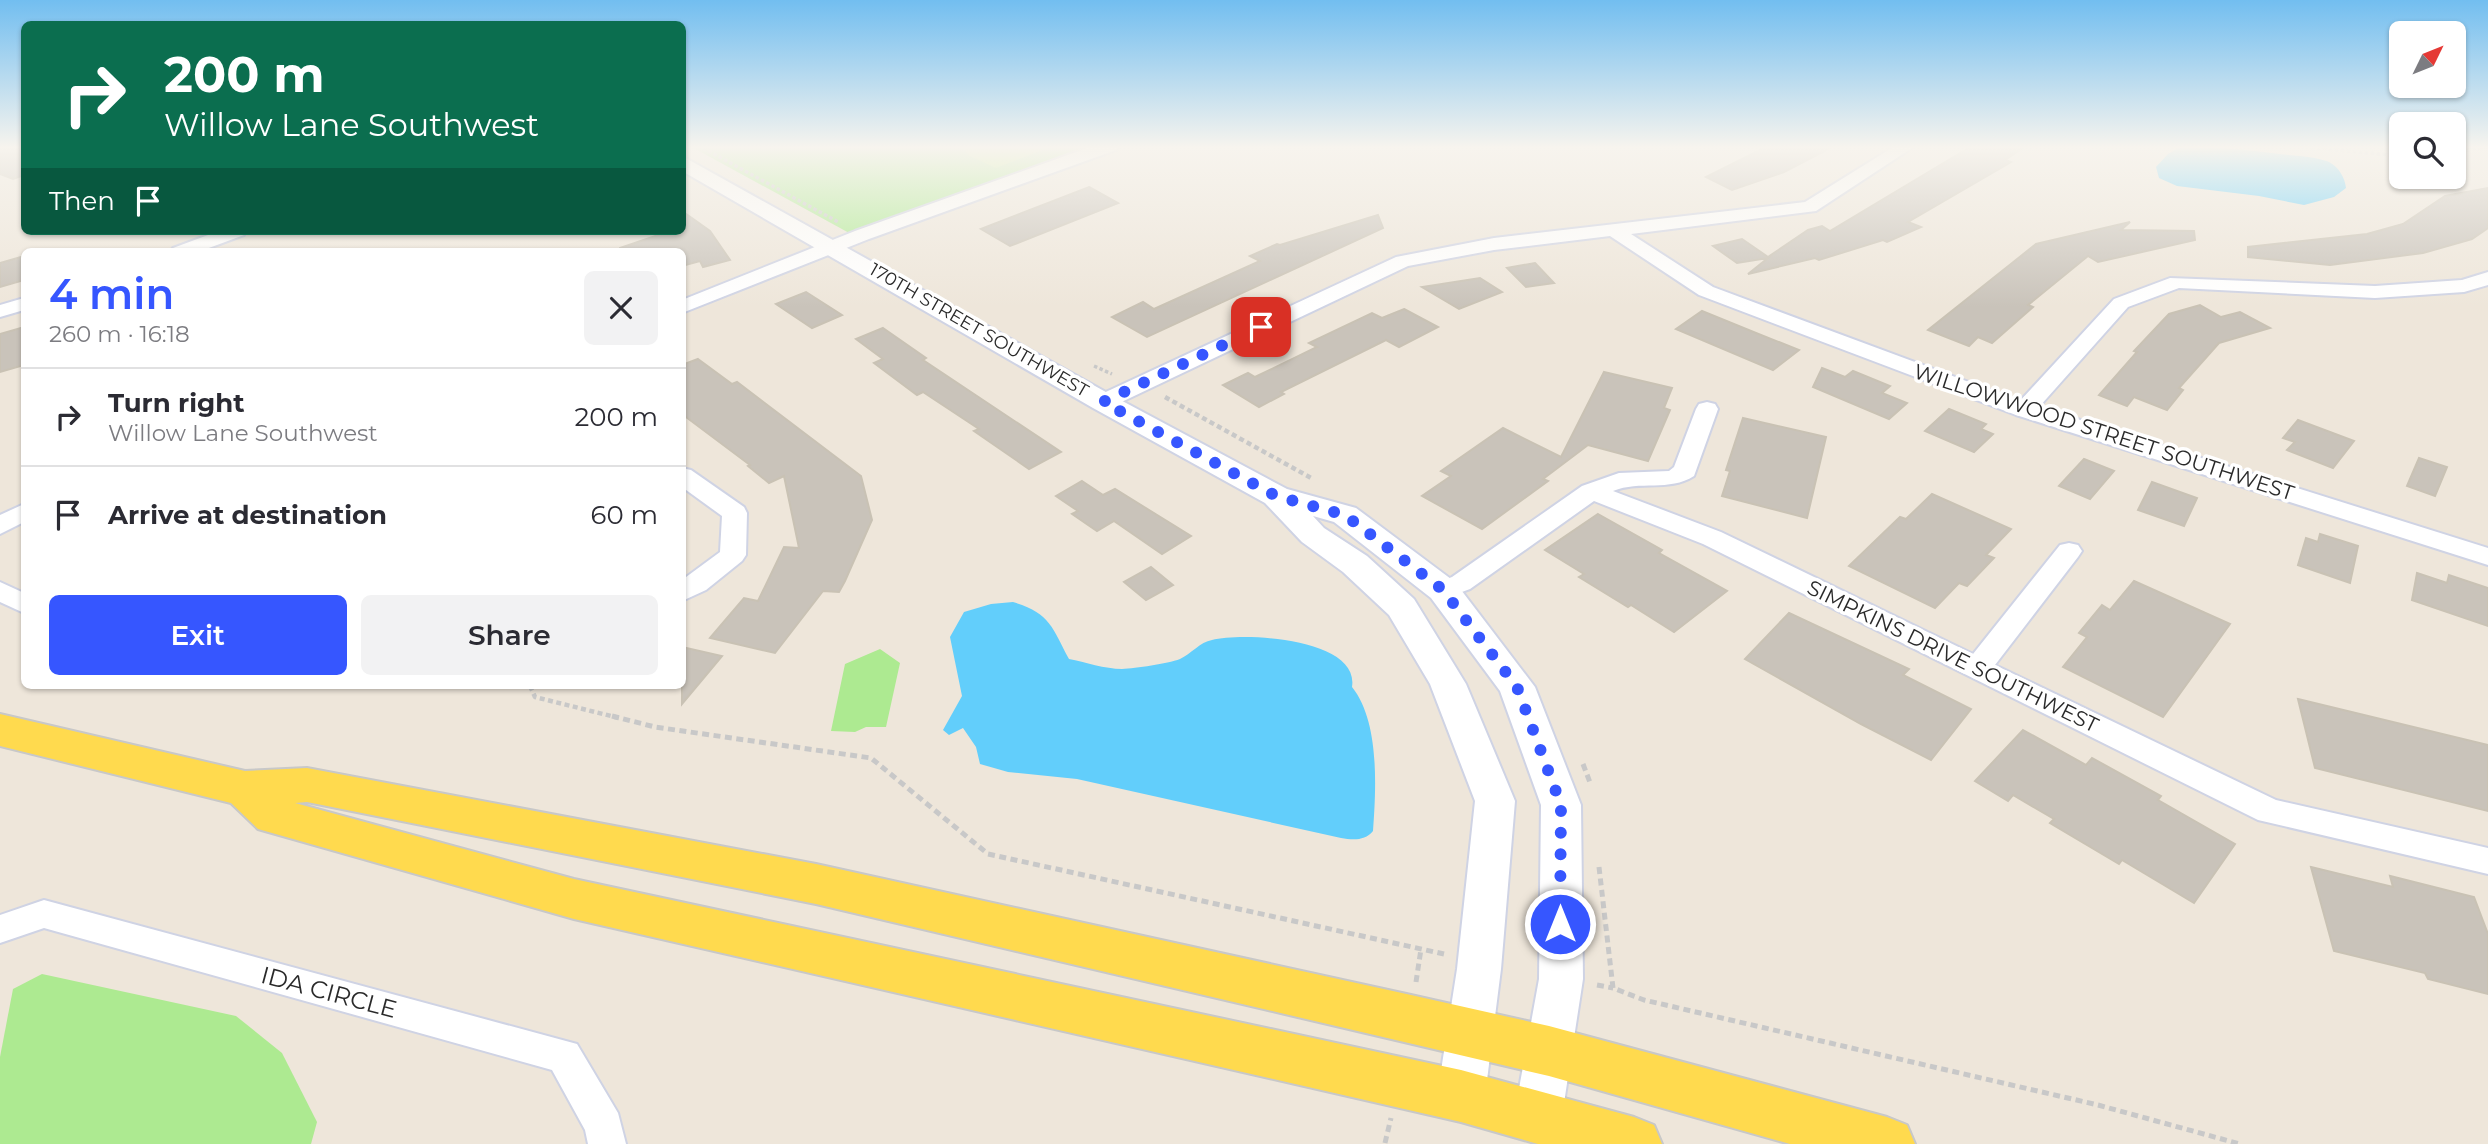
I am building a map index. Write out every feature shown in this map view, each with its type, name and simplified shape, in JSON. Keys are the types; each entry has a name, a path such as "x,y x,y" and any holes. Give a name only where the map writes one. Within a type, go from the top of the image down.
{"main road":[{"path":"0,730 245,789 307,785 816,884 1549,1051 1887,1144"},
{"path":"245,789 274,816 573,899 1461,1096 1634,1144"}],"street":[{"name":"170TH STREET SOUTHWEST","path":"749,199 1103,402 1276,496 1345,515 1443,590 1517,687 1561,805 1561,979 1538,1116"},
{"path":"686,305 964,199"},
{"path":"1103,402 1403,261 1494,244 1616,232 1811,207 1823,199"},
{"name":"WILLOWWOOD STREET SOUTHWEST","path":"1616,232 1706,291 2024,410 2488,557"},
{"path":"191,248 226,235"},
{"path":"2024,410 2121,303 2176,282 2375,292 2464,285 2488,278"},
{"path":"2464,285 2488,298"},
{"path":"0,311 21,305"},
{"path":"1443,590 1461,583 1591,492 1619,480 1674,478 1685,471 1707,409"},
{"path":"686,478 735,513 733,555 686,590"},
{"name":"SIMPKINS DRIVE SOUTHWEST","path":"1591,492 1712,538 2269,811 2488,861"},
{"name":"170TH STREET SOUTHWEST","path":"1276,496 1312,535 1355,564 1402,607 1448,684 1495,801 1480,961 1461,1096"},
{"path":"0,526 21,514"},
{"path":"1977,668 2069,551"},
{"path":"0,591 21,602"},
{"name":"IDA CIRCLE","path":"0,929 44,914 564,1056 604,1126 607,1144"}],"path":[{"path":"531,689 535,697 655,727 871,758 988,854 1480,961"},
{"path":"1561,979 1613,988"}],"green space":[{"path":"788,199 944,199 851,234"},
{"path":"880,649 900,663 886,727 866,727 855,732 831,731 845,664"},
{"path":"42,974 236,1016 282,1053 317,1122 311,1144 0,1144 0,1057 13,989"}],"water":[{"path":"2276,199 2325,199 2304,205"},
{"path":"1013,602 1035,611 1049,623 1069,659 1109,668 1122,669 1174,661 1208,641 1248,637 1297,642 1320,648 1338,658 1350,671 1352,687 1368,718 1372,737 1375,776 1373,831 1363,838 1341,838 1077,779 1008,772 980,764 976,747 963,728 949,735 943,730 962,696 950,637 964,612 991,604"}],"building":[{"path":"1057,199 1111,199 1118,203 1010,246 981,229"},
{"path":"1883,199 1947,199 1908,222 1921,227 1887,242 1883,240 1819,260 1815,258 1748,274 1768,258 1737,263 1713,246 1742,239 1768,257 1808,230 1822,226 1830,231"},
{"path":"2440,199 2488,199 2488,228 2472,239 2423,253 2330,265 2248,257 2248,247 2367,234 2403,224"},
{"path":"686,214 710,231 730,260 703,267 700,261 686,265 686,248 620,248 658,235 686,235"},
{"path":"1378,215 1383,228 1147,337 1112,317 1143,302 1154,309 1260,261 1250,256 1277,244"},
{"path":"2130,222 2121,230 2194,231 2195,240 2098,262 2088,256 2028,305 2033,307 1992,343 1978,337 1969,346 1928,330 2036,244"},
{"path":"21,257 21,281 0,287 0,263"},
{"path":"1535,263 1554,283 1526,287 1507,268"},
{"path":"1480,278 1502,292 1459,309 1422,287"},
{"path":"806,292 842,315 812,328 776,304"},
{"path":"2200,305 2221,317 2240,312 2270,328 2219,343 2179,388 2183,390 2167,410 2134,397 2127,406 2099,395 2137,352 2134,351 2169,314"},
{"path":"1404,309 1438,327 1399,347 1386,340 1281,392 1284,394 1259,407 1223,385 1248,373 1255,377 1317,347 1309,343 1372,313 1382,318"},
{"path":"1702,311 1799,350 1773,370 1676,329"},
{"path":"21,328 21,366 0,372 0,334"},
{"path":"883,328 926,358 923,360 1061,452 1029,469 974,431 979,429 923,392 917,395 874,363 883,359 856,339"},
{"path":"698,359 732,384 737,382 861,476 872,520 845,581 839,592 823,591 775,653 710,638 744,598 758,601 784,547 799,548 784,476 769,483 748,466 750,465 686,417 686,364"},
{"path":"1822,368 1845,377 1853,371 1890,386 1882,393 1907,403 1889,419 1813,387"},
{"path":"1604,372 1672,388 1664,408 1670,410 1648,461 1588,445 1543,479 1548,481 1482,529 1422,496 1451,476 1441,471 1503,428 1561,457"},
{"path":"1949,409 1986,424 1981,429 1993,434 1974,452 1925,431"},
{"path":"1743,418 1826,437 1807,518 1722,496 1730,471 1726,470"},
{"path":"2298,420 2354,441 2333,468 2287,450 2295,442 2283,438"},
{"path":"2419,458 2447,467 2435,496 2407,486"},
{"path":"2084,459 2114,471 2090,499 2059,486"},
{"path":"1082,481 1103,495 1115,489 1191,536 1162,554 1114,521 1097,531 1072,514 1078,511 1056,496"},
{"path":"2152,482 2197,498 2184,526 2138,510"},
{"path":"1932,494 2011,529 1986,555 1994,558 1967,586 1959,583 1935,608 1849,566 1900,517 1906,519"},
{"path":"1598,514 1662,550 1659,553 1727,591 1674,632 1631,605 1628,607 1579,577 1584,574 1545,550"},
{"path":"2320,534 2358,546 2350,583 2298,565 2306,538 2318,542"},
{"path":"1151,567 1173,585 1146,600 1124,582"},
{"path":"2417,573 2447,583 2449,575 2488,588 2488,626 2412,600"},
{"path":"2134,581 2230,624 2163,717 2063,667 2087,637 2079,633 2102,605 2110,610"},
{"path":"1789,613 1909,669 1903,675 1971,709 1931,760 1861,724 1745,659"},
{"path":"686,648 722,656 682,704 682,689 686,689"},
{"path":"2298,699 2488,745 2488,811 2315,768"},
{"path":"2023,730 2086,765 2092,758 2161,796 2158,800 2235,844 2194,903 2122,860 2119,864 2050,823 2054,819 2013,795 2008,801 1975,781"},
{"path":"2311,867 2393,887 2390,876 2474,897 2488,934 2488,994 2428,979 2425,973 2334,951"}],"route":[{"path":"1261,327 1103,402 1276,496 1345,515 1443,590 1517,687 1561,805 1560,924"}]}
